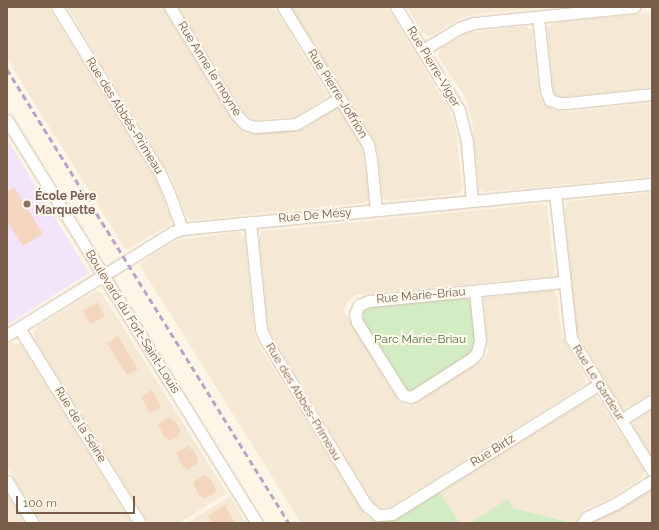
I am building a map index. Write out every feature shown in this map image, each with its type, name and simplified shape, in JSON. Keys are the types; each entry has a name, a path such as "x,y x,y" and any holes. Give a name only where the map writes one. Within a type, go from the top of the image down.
{"street":[{"name":"Rue des Abbés-Primeau","path":"57,7 160,173 182,229"},
{"name":"Rue Anne le moyne","path":"170,7 236,114 244,124 255,127 296,124 340,98"},
{"name":"Rue Pierre-Joffrion","path":"283,7 370,149 376,210"},
{"name":"Rue Pierre-Viger","path":"396,7 452,97 462,120 467,143 472,201"},
{"path":"423,50 466,25 634,7"},
{"path":"538,17 546,91 550,100 559,103 568,103 652,94"},
{"name":"Boulevard du Fort-Saint-Louis","path":"7,120 257,523"},
{"name":"Rue De Mésy","path":"7,335 173,232 182,229 652,184"},
{"name":"Rue Le Gardeur","path":"555,193 571,338 598,385 652,470"},
{"name":"Rue des Abbés-Primeau","path":"250,222 261,329 264,337 366,505 378,515 386,515"},
{"name":"Rue Marie-Briau","path":"475,292 480,340 477,353 472,359 415,395 410,397 403,395 357,322 355,314 359,305 369,301 475,292 564,282"},
{"name":"Rue de la Seine","path":"19,328 140,523"},
{"name":"Rue Birtz","path":"386,515 392,514 598,385"},
{"path":"621,420 652,401"},
{"path":"7,481 33,523"},
{"path":"583,523 587,517 615,504 652,481"}],"shaded area":[{"path":"7,7 48,7 157,182 171,218 169,225 126,250 7,59"},
{"path":"67,7 162,7 236,126 247,134 303,129 335,108 340,110 361,145 369,198 365,203 191,220 186,216 172,178"},
{"path":"179,7 274,7 328,96 296,116 253,120 244,112"},
{"path":"387,7 450,111 456,130 462,187 459,194 386,201 383,197 377,148 371,134 291,8"},
{"path":"407,7 555,7 475,14 459,19 430,36 422,32"},
{"path":"652,13 652,87 561,97 554,93 547,28 554,23"},
{"path":"525,26 532,30 539,96 544,103 553,110 568,112 652,103 652,176 483,192 479,188 472,120 465,97 438,57 440,48 467,33"},
{"name":"École Père Marquette","path":"7,139 89,273 7,325"},
{"path":"652,193 652,393 624,409 620,405 576,330 565,210 568,201"},
{"path":"541,204 547,206 555,273 551,276 356,295 347,302 344,311 399,402 409,406 483,360 488,353 484,298 553,290 557,295 562,337 586,381 584,385 391,506 381,507 373,502 269,330 259,238 261,233 263,231"},
{"path":"240,232 245,239 254,332 257,342 365,515 372,520 381,521 381,523 301,523 139,264 177,240"},
{"path":"96,291 101,292 227,493 179,523 149,523 35,340 34,333 37,327"},
{"path":"10,343 21,345 131,523 42,523 7,467 7,346"},
{"path":"594,396 598,398 644,471 642,478 609,499 585,509 579,515 576,523 513,508 508,500 470,523 460,523 439,492"},
{"path":"652,410 652,457 633,427 633,422"},
{"path":"651,489 652,523 591,523 594,520 620,508"},
{"path":"7,494 25,523 7,523"},
{"path":"230,496 246,523 187,523"}],"green space":[{"name":"Parc Marie-Briau","path":"463,297 470,300 471,304 475,340 473,350 470,354 413,390 406,390 363,321 363,312 370,306"},
{"path":"439,492 460,523 381,523 381,521 389,521 398,518"},
{"path":"508,499 513,508 573,523 470,523"}],"building":[{"path":"14,187 43,234 23,246 7,221 7,192"},
{"path":"97,302 105,316 91,324 84,316 86,315 83,311"},
{"path":"118,336 138,369 127,375 107,343"},
{"path":"152,390 161,407 150,413 141,397"},
{"path":"170,417 172,421 174,420 181,431 179,432 180,435 169,441 167,438 165,439 158,424"},
{"path":"188,446 190,450 192,448 198,463 187,470 185,467 183,468 176,452"},
{"path":"205,475 208,478 209,477 216,489 214,490 216,492 204,499 202,496 200,497 193,482"},
{"path":"225,505 235,523 212,523 208,516"}],"railway":[{"path":"7,69 289,523"}],"place":[{"name":"École Père Marquette","path":"27,204"}]}
